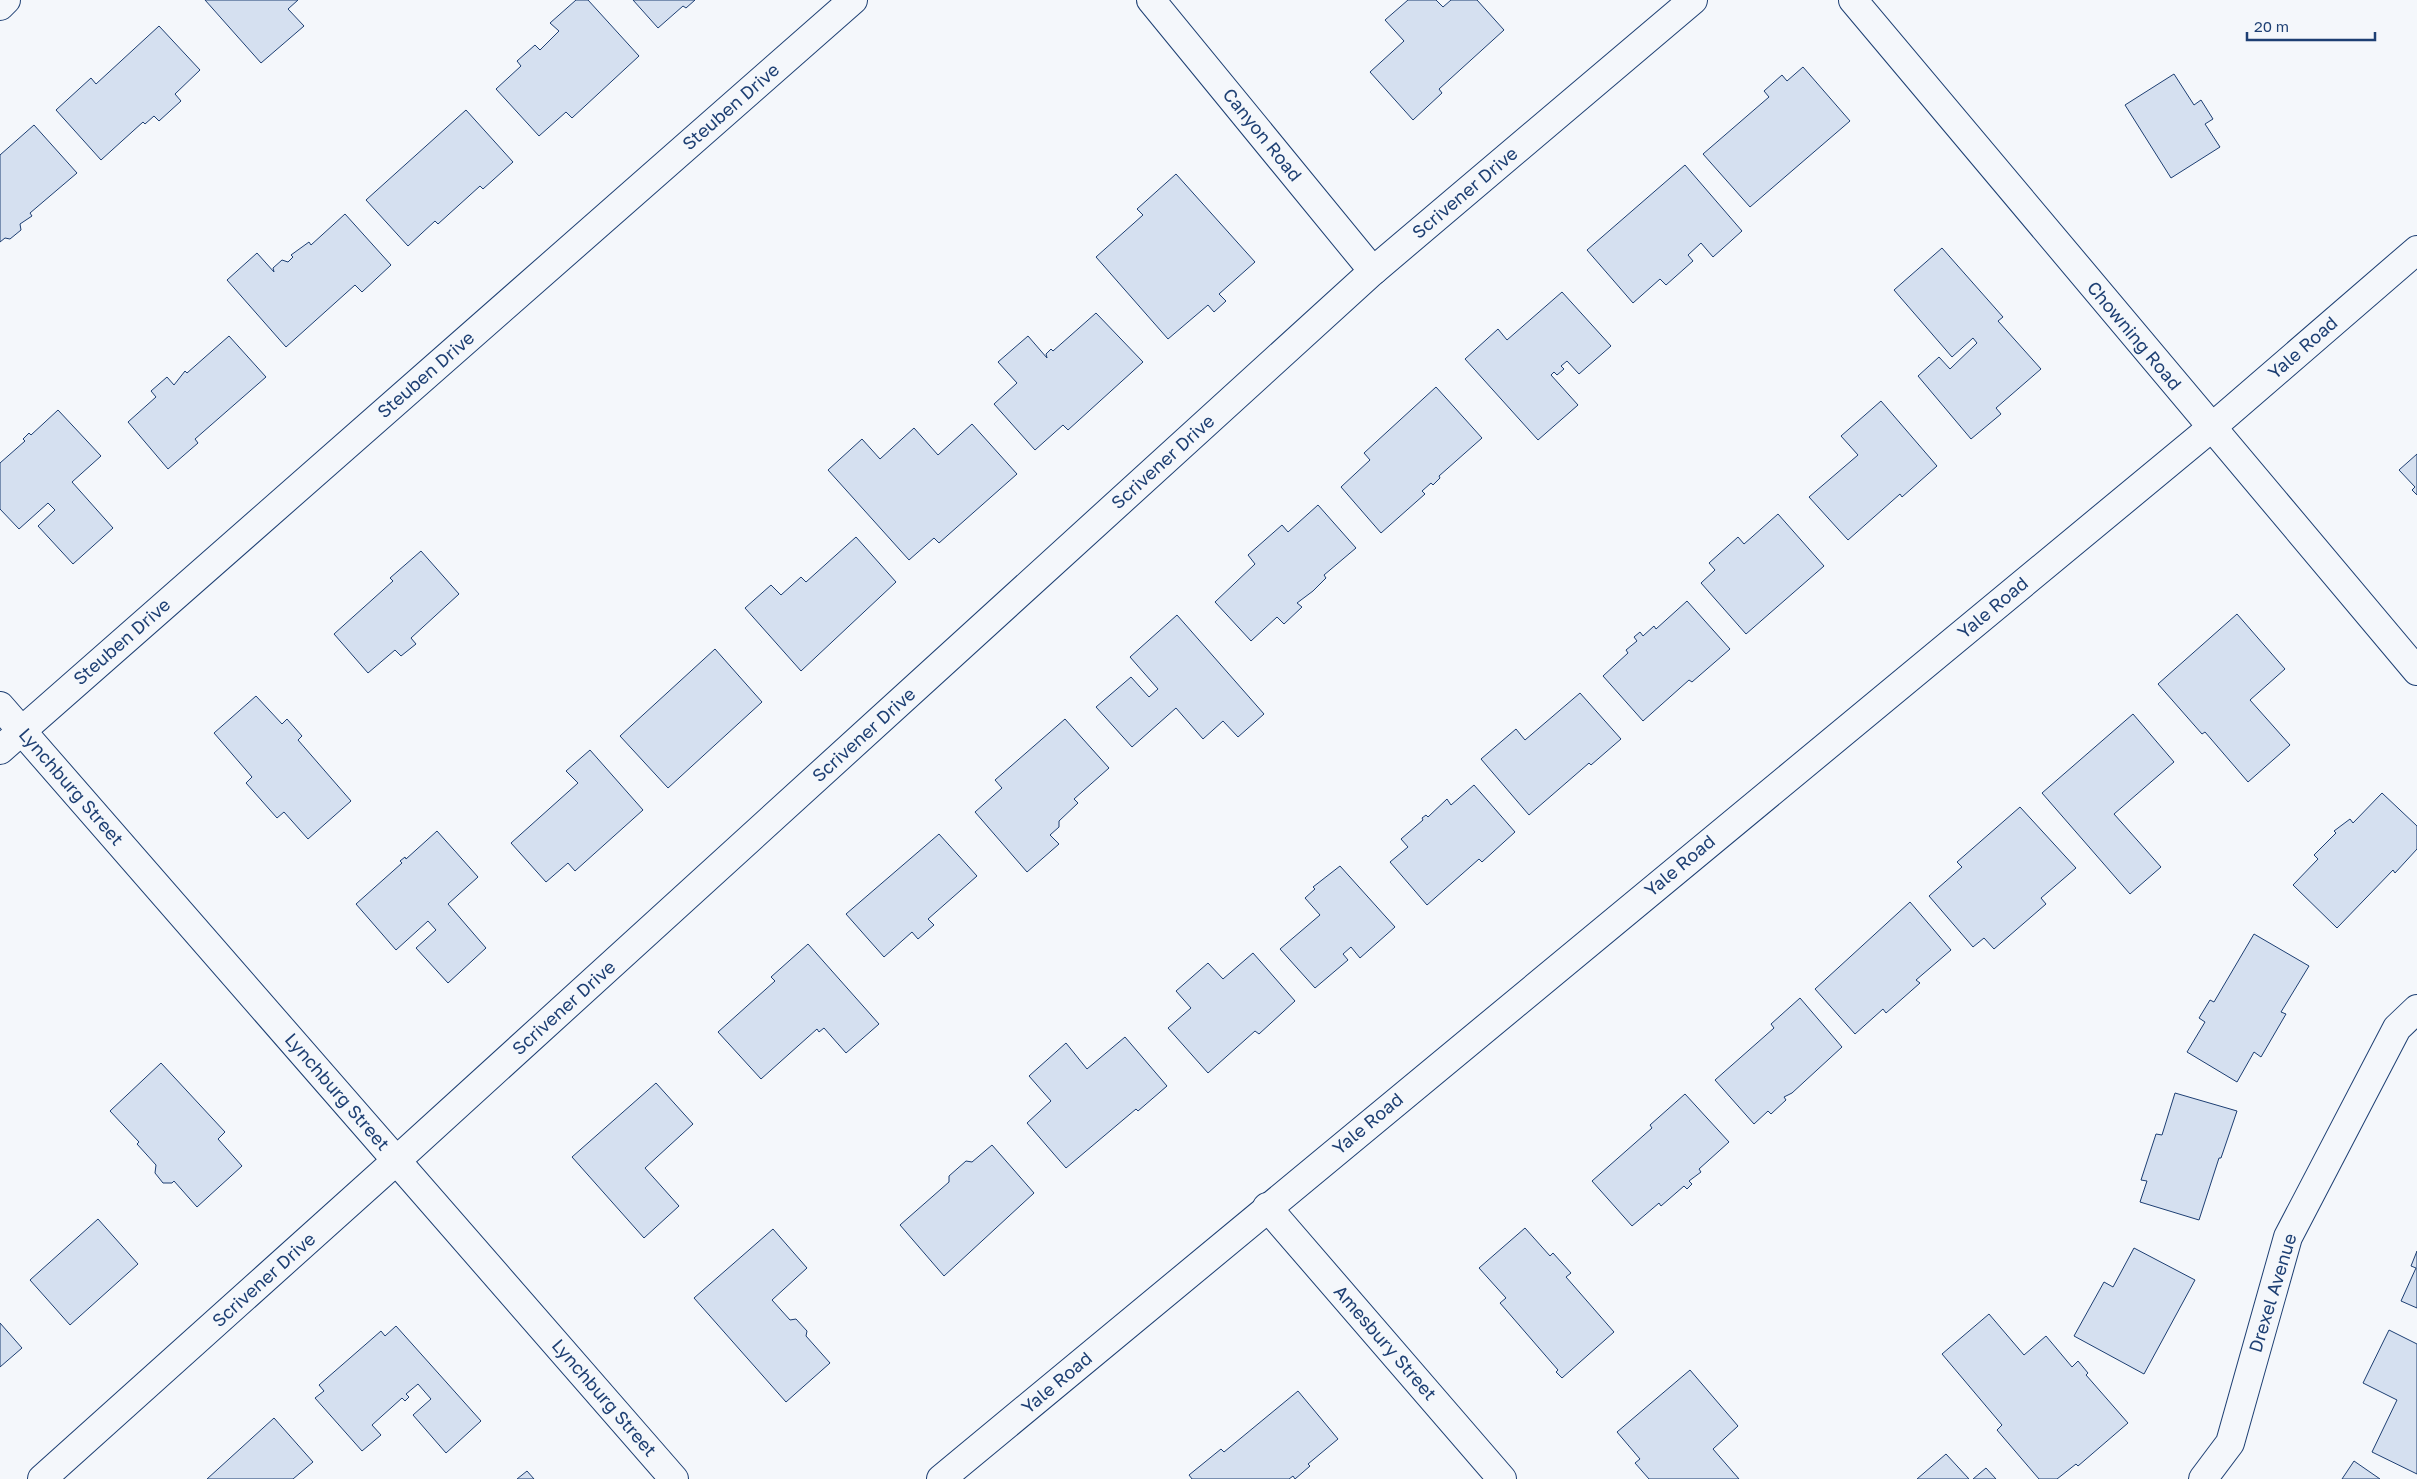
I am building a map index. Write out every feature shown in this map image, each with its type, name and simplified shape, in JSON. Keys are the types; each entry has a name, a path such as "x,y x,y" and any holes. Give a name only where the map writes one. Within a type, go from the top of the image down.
{"street":[{"path":"0,6 6,0"},
{"name":"Steuben Drive","path":"0,750 853,0"},
{"name":"Canyon Road","path":"1151,0 1373,271"},
{"name":"Scrivener Drive","path":"42,1479 397,1160 1373,271 1693,0"},
{"name":"Chowning Road","path":"1853,0 2417,671"},
{"name":"Yale Road","path":"941,1479 2211,428 2417,250"},
{"name":"Lynchburg Street","path":"0,706 674,1479"},
{"name":"Drexel Avenue","path":"2203,1479 2230,1443 2288,1238 2397,1028 2417,1009"},
{"name":"Amesbury Street","path":"1267,1208 1502,1479"}],"building":[{"path":"205,0 298,0 288,9 304,26 261,63"},
{"path":"576,0 588,0 639,56 572,118 566,112 539,136 496,89 521,66 517,61 535,45 540,50 559,31 550,23"},
{"path":"633,0 695,0 686,8 683,6 658,28"},
{"path":"1408,0 1436,0 1443,7 1451,0 1477,0 1504,30 1439,89 1442,93 1413,120 1370,72 1404,41 1385,20"},
{"path":"159,26 200,70 175,94 181,101 159,121 154,116 145,124 143,122 101,160 56,110 91,78 96,84"},
{"path":"1803,67 1850,121 1750,207 1703,154 1769,97 1764,91 1782,75 1787,81"},
{"path":"2174,74 2194,105 2201,100 2213,119 2205,124 2220,147 2171,178 2125,105"},
{"path":"466,110 513,162 483,189 480,186 438,224 435,221 408,246 366,200"},
{"path":"34,125 77,173 30,213 32,216 20,224 21,230 10,239 5,238 0,242 0,155"},
{"path":"1685,165 1742,231 1713,257 1701,243 1688,255 1693,261 1666,285 1660,279 1633,303 1587,250"},
{"path":"1176,174 1255,262 1219,294 1226,301 1214,312 1208,305 1168,339 1096,257 1143,215 1137,209"},
{"path":"345,214 391,265 362,292 355,285 286,347 227,280 257,253 274,272 273,268 282,260 288,262 293,257 291,255 309,242 311,245"},
{"path":"1942,248 2003,317 1998,321 2041,369 1996,408 2001,414 1971,439 1918,376 1939,357 1950,369 1977,343 1973,338 1952,357 1894,290"},
{"path":"1562,292 1611,346 1579,374 1567,361 1561,366 1564,369 1557,375 1554,372 1551,375 1578,405 1538,440 1465,359 1498,329 1507,340"},
{"path":"1096,313 1143,362 1068,430 1063,425 1035,450 994,404 1017,383 998,362 1028,336 1047,358 1046,354 1051,349 1053,351"},
{"path":"229,336 266,377 195,439 198,443 168,469 128,422 156,397 151,391 167,377 174,385 185,371 187,373"},
{"path":"1436,387 1482,438 1439,476 1440,478 1433,485 1431,483 1422,491 1425,494 1381,533 1341,487 1370,460 1364,453"},
{"path":"1881,401 1937,466 1902,497 1900,494 1848,540 1809,497 1858,455 1841,436"},
{"path":"58,410 101,456 72,482 113,528 73,564 38,526 55,510 48,503 19,529 0,509 0,463 25,441 23,439 29,433 31,435"},
{"path":"972,424 1017,474 939,543 934,538 909,560 828,470 862,439 880,459 914,428 938,455"},
{"path":"2417,454 2417,495 2412,490 2415,487 2399,470"},
{"path":"1318,505 1356,548 1324,575 1326,578 1313,591 1297,603 1302,607 1284,624 1277,617 1251,641 1215,602 1255,564 1248,555 1282,525 1288,532"},
{"path":"1778,514 1824,566 1746,634 1701,583 1715,570 1709,563 1738,537 1744,544"},
{"path":"856,537 896,582 801,671 745,608 771,585 781,595 801,577 806,582"},
{"path":"421,551 459,594 411,638 416,644 401,656 395,650 368,673 334,634 393,581 390,578"},
{"path":"1687,601 1730,649 1692,682 1689,680 1643,721 1603,676 1628,653 1626,650 1637,641 1634,637 1640,632 1643,636 1654,626 1656,629"},
{"path":"2237,614 2285,669 2250,700 2290,745 2248,782 2205,732 2202,734 2158,684"},
{"path":"1177,615 1264,714 1238,737 1223,721 1203,739 1176,708 1132,747 1096,707 1131,677 1149,697 1158,689 1130,657"},
{"path":"715,649 762,702 668,788 620,736"},
{"path":"1580,693 1621,739 1591,765 1589,763 1529,815 1481,759 1516,729 1525,740"},
{"path":"256,696 282,724 287,719 302,736 298,740 351,801 308,839 284,812 277,818 246,783 252,777 214,733"},
{"path":"2133,714 2174,762 2114,814 2161,867 2130,894 2042,793"},
{"path":"1065,719 1109,768 1074,799 1078,803 1059,821 1059,827 1050,835 1059,844 1027,872 975,812 1002,788 995,780"},
{"path":"590,750 643,810 575,871 568,863 546,882 511,843 578,783 566,771"},
{"path":"1474,785 1515,832 1482,862 1479,859 1427,905 1390,862 1408,847 1401,839 1423,820 1422,818 1426,815 1428,817 1447,799 1451,805"},
{"path":"2382,793 2417,826 2417,849 2395,873 2393,870 2337,928 2293,885 2318,859 2314,855 2336,833 2334,831 2350,819 2353,823"},
{"path":"2020,807 2076,868 2041,898 2046,904 1994,949 1984,938 1973,947 1929,896 1962,867 1957,862"},
{"path":"437,831 478,877 448,904 486,948 448,983 416,948 436,930 428,921 396,950 356,904 402,863 400,861 405,857 406,859"},
{"path":"939,834 977,876 928,919 934,925 918,939 912,932 884,957 846,914"},
{"path":"1340,866 1395,927 1360,958 1351,947 1343,954 1348,960 1315,988 1280,949 1320,915 1305,898 1315,889 1313,887"},
{"path":"1910,902 1951,950 1916,980 1920,983 1886,1013 1883,1009 1855,1034 1815,989"},
{"path":"2254,934 2309,966 2281,1012 2286,1014 2261,1057 2254,1052 2237,1082 2187,1052 2205,1022 2199,1018 2210,1000 2214,1002"},
{"path":"808,944 879,1024 846,1053 824,1028 819,1032 817,1029 761,1079 718,1032 775,981 771,977"},
{"path":"1253,953 1295,1001 1259,1034 1255,1031 1208,1073 1168,1028 1191,1008 1176,991 1208,963 1223,979"},
{"path":"1800,998 1842,1047 1792,1093 1784,1097 1786,1100 1771,1114 1768,1111 1754,1124 1715,1080 1774,1028 1771,1024"},
{"path":"1125,1037 1167,1086 1138,1111 1136,1109 1066,1168 1027,1123 1051,1101 1029,1076 1066,1043 1087,1069"},
{"path":"161,1063 225,1132 218,1139 242,1166 197,1207 174,1181 172,1183 163,1183 155,1173 156,1165 137,1144 139,1142 110,1111"},
{"path":"656,1083 693,1124 645,1168 679,1206 644,1238 572,1157"},
{"path":"2175,1093 2237,1111 2221,1158 2219,1158 2199,1220 2140,1202 2147,1181 2141,1180 2156,1134 2162,1135"},
{"path":"1685,1094 1729,1142 1699,1169 1701,1172 1689,1181 1692,1184 1687,1189 1684,1186 1661,1206 1659,1203 1632,1226 1592,1181 1652,1128 1650,1125"},
{"path":"992,1145 1034,1193 944,1276 900,1225 949,1182 949,1176 966,1161 972,1162"},
{"path":"98,1219 138,1264 70,1325 30,1280"},
{"path":"1525,1228 1550,1256 1553,1253 1571,1273 1566,1277 1614,1332 1562,1378 1556,1372 1558,1370 1500,1303 1506,1298 1479,1268"},
{"path":"773,1229 807,1268 772,1300 790,1320 796,1319 807,1331 806,1336 830,1363 786,1402 694,1298"},
{"path":"2134,1248 2195,1280 2144,1374 2074,1336 2104,1282 2113,1287"},
{"path":"2417,1251 2417,1308 2401,1301 2416,1268 2411,1266"},
{"path":"1989,1314 2024,1355 2046,1336 2072,1367 2078,1361 2088,1373 2086,1375 2128,1423 2078,1466 2076,1464 2057,1479 2039,1479 1997,1430 2002,1425 1942,1354"},
{"path":"0,1323 22,1348 0,1367"},
{"path":"396,1326 481,1421 446,1453 413,1415 431,1399 418,1384 406,1394 409,1397 405,1401 402,1398 372,1425 381,1435 362,1451 315,1398 324,1391 319,1385 381,1331 385,1336"},
{"path":"2389,1330 2417,1344 2417,1474 2372,1452 2397,1400 2363,1383"},
{"path":"1690,1370 1738,1426 1713,1449 1739,1479 1649,1479 1635,1463 1640,1459 1617,1432"},
{"path":"1298,1391 1338,1439 1308,1464 1310,1466 1295,1479 1293,1476 1289,1479 1192,1479 1189,1475 1221,1449 1224,1452"},
{"path":"274,1418 313,1462 293,1479 207,1479"},
{"path":"1946,1454 1969,1479 1917,1479"},
{"path":"2354,1461 2380,1479 2342,1479"},
{"path":"1986,1468 1996,1479 1973,1479"},
{"path":"527,1471 534,1479 517,1479"}]}
